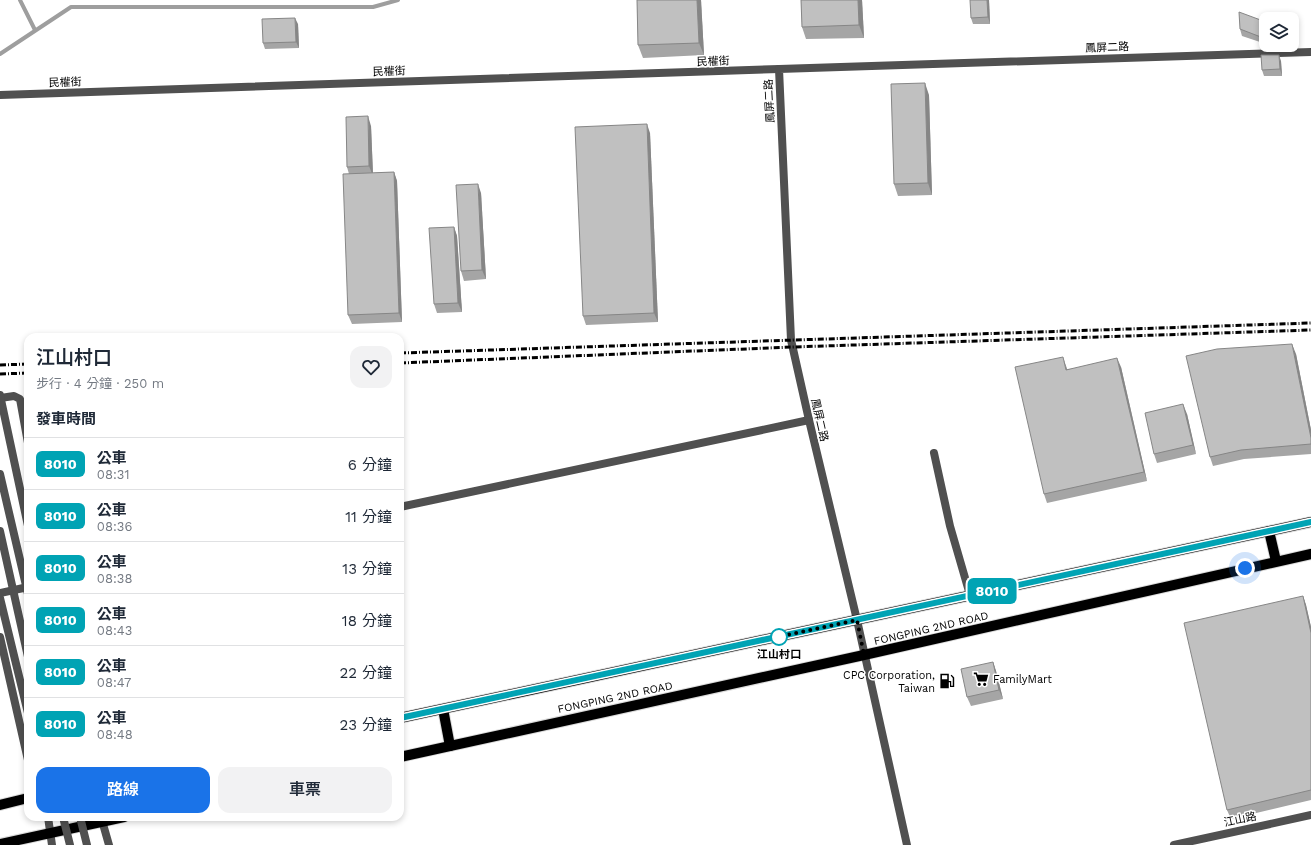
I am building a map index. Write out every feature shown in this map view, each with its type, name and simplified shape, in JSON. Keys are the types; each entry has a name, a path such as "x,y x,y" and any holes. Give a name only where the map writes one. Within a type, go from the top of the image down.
{"main road":[{"name":"FONGPING 2ND ROAD","path":"404,717 1311,522"},
{"path":"1269,531 1276,561"},
{"name":"FONGPING 2ND ROAD","path":"404,756 864,655 1311,554"},
{"path":"443,709 450,746"},
{"path":"0,805 24,799"},
{"path":"0,844 49,834 95,821"}],"street":[{"name":"鳳屏二路","path":"907,845 857,620 808,420 791,340 779,69 1311,52"},
{"name":"民權街","path":"0,95 779,69"},
{"path":"0,395 24,507"},
{"path":"0,398 14,396 20,399 24,421"},
{"path":"404,506 808,420"},
{"path":"934,453 950,526 970,595"},
{"path":"0,474 24,577"},
{"path":"0,531 24,639"},
{"path":"0,592 24,588"},
{"path":"0,598 24,697"},
{"path":"0,637 24,742"},
{"name":"江山路","path":"1174,845 1311,815"},
{"path":"48,821 49,834 52,845"},
{"path":"64,821 70,845"},
{"path":"81,821 87,845"},
{"path":"103,821 109,845"}],"building":[{"path":"637,0 697,0 699,43 638,45"},
{"path":"801,0 858,0 859,25 802,27"},
{"path":"970,0 987,0 988,17 971,18"},
{"path":"1239,12 1259,19 1259,36 1240,29"},
{"path":"295,18 296,42 263,43 262,19"},
{"path":"1261,55 1279,55 1280,69 1262,70"},
{"path":"925,83 928,183 894,184 891,84"},
{"path":"368,116 369,166 347,167 346,117"},
{"path":"647,124 654,313 583,316 575,127"},
{"path":"394,172 399,313 348,315 343,174"},
{"path":"478,184 482,270 461,271 456,185"},
{"path":"454,227 458,303 434,304 429,228"},
{"path":"1292,344 1311,444 1241,450 1210,457 1186,356 1217,349"},
{"path":"1063,357 1066,370 1117,358 1144,472 1044,494 1015,367"},
{"path":"1183,404 1193,445 1154,454 1145,413"},
{"path":"1303,596 1311,633 1311,790 1227,810 1184,623"},
{"path":"993,662 999,690 967,697 961,669"}],"waterway":[{"path":"20,0 35,30"},
{"path":"0,54 71,7 373,7 398,0"}],"railway":[{"path":"404,353 1311,323"},
{"path":"404,363 793,347 1311,330"},
{"path":"0,365 24,364"},
{"path":"0,374 24,373"}],"bus line":[{"name":"8010","path":"404,717 1311,522"}],"place":[{"name":"江山村口","path":"779,637"},
{"name":"FamilyMart","path":"981,679"},
{"name":"CPC Corporation, Taiwan","path":"947,681"}],"route":[{"path":"779,637 777,637 857,620 864,655 1245,568"}]}
